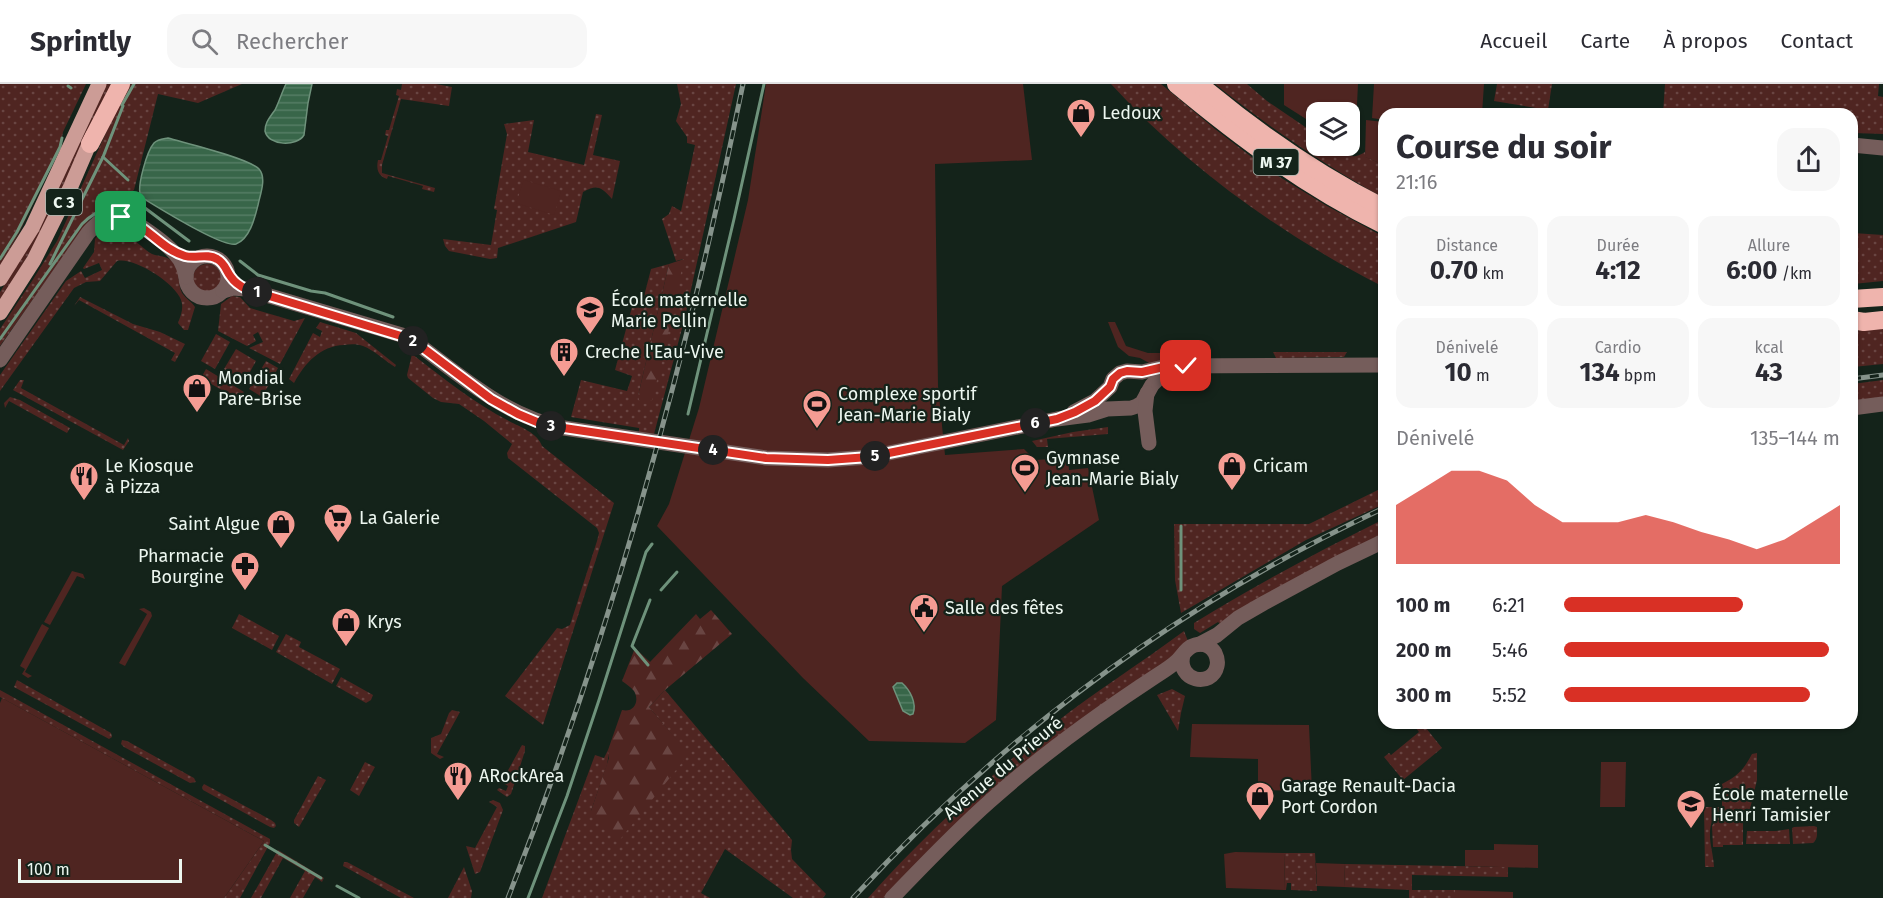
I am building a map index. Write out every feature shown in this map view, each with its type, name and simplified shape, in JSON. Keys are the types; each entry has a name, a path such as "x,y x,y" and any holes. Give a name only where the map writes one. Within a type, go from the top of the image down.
{"highway":[{"path":"90,144 121,84"},
{"name":"M 37","path":"1176,84 1279,164 1378,222"},
{"name":"M 37","path":"1199,84 1285,150 1355,194 1378,205"},
{"path":"1858,299 1883,297"},
{"path":"1858,314 1883,312"},
{"path":"1858,321 1883,320"}],"main road":[{"name":"C 3","path":"0,279 32,228 99,84"},
{"name":"C 3","path":"0,313 34,260 71,186 115,84"}],"street":[{"path":"1858,139 1883,140"},
{"path":"1858,146 1883,148"},
{"path":"0,360 88,233 99,221 115,216 140,226 180,260 189,289 199,297 218,296 228,284 228,273"},
{"path":"167,247 184,255 212,256 225,266 236,283 246,289"},
{"path":"186,277 189,266 197,258 203,256"},
{"path":"223,291 233,288 246,289 411,339 491,399 537,422 766,458 828,460 869,457 1057,419 1088,415 1107,409 1137,406 1160,377 1186,366"},
{"path":"1137,373 1146,382 1145,411 1149,443 1138,421 1126,408 1114,401 1110,392 1113,379 1120,373 1127,371 1137,373 1168,366 1378,365"},
{"path":"1057,419 1091,404 1110,387"},
{"path":"1858,407 1883,404"},
{"path":"1229,626 1221,638 1216,656 1217,666 1209,678 1198,680 1187,675 1182,665 1183,655 1190,647 1200,644 1238,618 1295,586 1378,544"},
{"path":"1200,644 1210,648 1216,656"},
{"name":"Avenue du Prieuré","path":"891,898 997,795 1088,721 1183,655"},
{"name":"Avenue du Prieuré","path":"1150,680 1170,673 1187,675"}],"green space":[{"path":"0,84 86,84 63,132 60,147 51,167 18,235 0,266"},
{"path":"105,84 111,84 47,224 0,302 0,292"},
{"path":"128,84 242,84 198,103 158,94 134,190 110,208 92,216 0,346 0,329 57,241"},
{"path":"402,84 436,84 452,87 449,106 401,99 382,165 382,173 435,188 434,192 422,189 423,186 388,176 387,179 380,174 378,169 378,160 381,160 388,136 385,135 386,130 389,130 399,96 396,95 397,89 401,90"},
{"path":"677,84 736,84 685,317 654,434 639,433 639,428 571,417 581,380 627,391 632,376 615,370 632,307 641,308 651,269 669,264 638,396 683,259 676,261 662,219 669,214 672,206 681,211 695,145 687,143 687,137 676,121 681,104"},
{"name":"Complexe sportif Jean-Marie Bialy","path":"766,84 1023,84 1032,160 935,164 938,386 945,455 1024,449 1035,460 1068,458 1069,470 1088,468 1099,520 1002,586 996,720 965,743 869,741 803,678 657,526 669,504 699,408 748,200"},
{"path":"1111,84 1161,84 1270,171 1378,234 1378,284 1310,246 1238,198 1172,144"},
{"path":"1215,84 1247,84 1267,101 1306,128 1306,151"},
{"path":"1284,84 1358,84 1357,102 1306,102 1306,119 1284,105"},
{"path":"1374,84 1484,84 1482,108 1378,108 1378,119 1372,118"},
{"path":"1497,84 1552,84 1548,108 1494,101"},
{"path":"1665,84 1879,84 1878,96 1883,97 1883,134 1858,133 1858,108 1663,108"},
{"path":"596,114 602,115 593,155 620,161 612,199 599,188 583,192 576,222 498,248 497,258 490,259 449,251 443,239 491,245 497,210 494,209 507,134 504,124 534,120 528,152 584,165"},
{"path":"1366,120 1378,121 1378,162 1365,157"},
{"path":"1365,152 1366,157 1378,162 1378,194 1315,156 1360,156"},
{"path":"524,180 561,191 554,215 516,203"},
{"path":"112,226 126,228 149,252 173,262 182,293 195,307 188,330 184,330 178,323 182,303 171,286 143,267 117,261 100,281 86,282 74,288 0,391 0,375 66,281 81,271 85,278 102,270 99,263 83,268 94,252 95,239 101,232"},
{"path":"1858,233 1883,235 1883,281 1858,284"},
{"path":"684,259 652,400 645,404 639,400 638,396 669,264"},
{"path":"207,264 217,268 221,278 217,288 207,292 197,288 193,278 197,268"},
{"path":"232,296 240,297 250,308 294,321 305,318 280,364 249,348 263,342 258,332 253,335 256,341 247,346 218,331 221,304"},
{"path":"80,297 133,324 160,332 185,344 175,362 171,360 175,353 79,300 74,306"},
{"path":"320,322 356,333 396,365 395,367 363,346 351,344 335,346 321,352 308,362 294,383 289,379 313,333 320,337 322,331 316,328"},
{"path":"1108,322 1115,322 1126,346 1148,353 1202,353 1201,358 1151,364 1140,358 1129,356 1118,347"},
{"path":"1883,328 1883,364 1858,366 1858,330"},
{"path":"216,334 230,342 215,369 201,361"},
{"path":"236,349 256,361 245,381 224,369"},
{"path":"1273,352 1347,352 1344,357 1276,358"},
{"path":"412,354 471,398 533,434 542,446 614,503 543,725 505,696 557,628 562,629 570,625 599,533 597,528 508,458 507,453 512,444 484,421 459,404 441,402 433,398 408,378"},
{"path":"266,361 278,368 262,397 249,389"},
{"path":"206,369 244,392 235,407 237,399 201,378"},
{"path":"20,380 24,380 21,388 124,445 128,438 129,441 123,450 13,390"},
{"path":"1883,380 1883,399 1858,402 1858,383"},
{"path":"10,397 20,400 70,428 67,433 9,401 5,408 4,403"},
{"path":"1108,427 1108,434 1047,439 1048,447 1037,447 1032,441 1073,432"},
{"path":"1378,490 1378,507 1306,540 1181,613 1175,580 1174,524 1309,524"},
{"path":"1378,522 1378,539 1221,625 1218,622 1200,633 1194,629 1194,623 1312,556"},
{"path":"72,571 83,574 85,579 77,576 50,625 44,622"},
{"path":"144,608 151,612 152,616 125,666 119,663 147,614 139,609"},
{"path":"711,610 732,634 665,690 649,707 689,754 618,842 591,811 622,710 630,710 636,702 634,691 622,681 635,648 650,662 696,614 700,619"},
{"path":"239,614 279,636 272,650 232,628"},
{"path":"42,624 49,628 25,672 32,676 28,678 22,674 25,669 20,666"},
{"path":"1184,631 1188,641 1176,657 944,837 884,898 868,898 934,829 1005,765 1070,712"},
{"path":"286,634 301,642 299,647 340,669 332,684 276,652"},
{"path":"341,677 373,695 371,700 366,703 336,686"},
{"path":"17,680 111,733 112,737 109,739 14,687"},
{"path":"1172,689 1185,696 1178,731 1157,695"},
{"path":"0,690 270,839 270,843 240,898 224,898 264,841 0,697"},
{"path":"665,690 792,840 792,859 826,894 823,898 793,898 725,849 701,893 710,898 542,898 595,755 604,758 608,750 609,753 591,811 688,754 649,707"},
{"path":"2,698 264,841 224,898 0,898 0,703"},
{"path":"452,710 460,712 437,754 444,757 440,759 431,753 431,738 441,734"},
{"path":"1192,724 1309,725 1312,791 1258,790 1258,759 1190,757"},
{"path":"1417,729 1427,729 1442,748 1403,780 1384,757 1389,753 1391,755 1419,732"},
{"path":"122,740 194,778 196,782 190,783 124,747 121,744"},
{"path":"522,745 525,746 525,751 511,794 507,797 497,790 499,788 506,791 508,786 501,782 503,778 510,781 512,777 506,774"},
{"path":"1757,753 1757,780 1749,813 1723,812 1713,818 1710,837 1714,867 1705,867 1704,807 1722,807 1722,784 1743,768 1752,754"},
{"path":"365,762 375,767 359,796 350,790"},
{"path":"1601,762 1626,762 1625,807 1600,807"},
{"path":"318,776 326,780 299,827 294,820"},
{"path":"204,784 271,820 276,826 270,827 203,790"},
{"path":"493,800 500,803 503,810 480,872 475,874 466,846 475,848 497,807 489,802"},
{"path":"1726,813 1741,816 1743,845 1713,847 1712,826 1718,816"},
{"path":"1817,827 1817,834 1813,843 1793,844 1792,828"},
{"path":"1789,829 1790,844 1746,844 1747,831"},
{"path":"1494,844 1538,845 1538,868 1465,866 1465,850 1494,850"},
{"path":"278,850 324,878 322,882 315,877 303,898 290,898 305,871 283,858 261,898 251,898"},
{"path":"1235,852 1285,853 1284,890 1226,888 1224,854"},
{"path":"1285,853 1315,853 1317,891 1291,890 1291,883 1287,883 1286,890 1284,890"},
{"path":"344,862 414,898 401,898 343,866"},
{"path":"1316,863 1345,864 1344,887 1317,886"},
{"path":"1345,864 1508,867 1508,877 1412,875 1412,890 1455,890 1455,898 1409,898 1409,890 1344,887"},
{"path":"464,867 472,891 471,898 448,898"},
{"path":"1455,890 1513,892 1513,898 1455,898"}],"shaded area":[{"path":"286,84 312,84 304,135 295,142 283,143 271,140 265,130"},
{"path":"168,138 243,160 259,169 263,182 257,210 251,227 241,241 236,244 217,240 141,197 141,178 151,147 161,139"},
{"path":"897,683 902,683 908,689 914,706 913,714 910,715 903,711 893,687"}],"waterway":[{"path":"122,105 134,84"},
{"path":"688,414 764,84"},
{"path":"50,264 103,157 123,106"},
{"path":"0,259 17,232 60,147 62,138"},
{"path":"103,157 128,180"},
{"path":"0,339 82,224 93,215 129,196 189,241"},
{"path":"240,261 258,275 325,293 393,317"},
{"path":"1181,526 1181,590"},
{"path":"528,898 567,796 646,552 652,544"},
{"path":"661,590 677,572"},
{"path":"648,665 632,646 650,600"},
{"path":"265,845 321,878"},
{"path":"337,886 359,898"}],"railway":[{"path":"508,898 580,698 643,496 697,291 743,84"},
{"path":"1858,378 1883,375"},
{"path":"853,898 911,837 972,780 1099,676 1167,629 1236,586 1309,545 1378,511"}],"place":[{"name":"Ledoux","path":"1081,138"},
{"name":"École maternelle Marie Pellin","path":"590,336"},
{"name":"Creche l'Eau-Vive","path":"564,378"},
{"name":"Mondial Pare-Brise","path":"197,414"},
{"name":"Complexe sportif Jean-Marie Bialy","path":"817,430"},
{"name":"Cricam","path":"1232,492"},
{"name":"Gymnase Jean-Marie Bialy","path":"1025,494"},
{"name":"Le Kiosque à Pizza","path":"84,502"},
{"name":"La Galerie","path":"338,544"},
{"name":"Saint Algue","path":"281,550"},
{"name":"Pharmacie Bourgine","path":"245,592"},
{"name":"Salle des fêtes","path":"924,634"},
{"name":"Krys","path":"346,648"},
{"name":"ARockArea","path":"458,802"},
{"name":"Garage Renault-Dacia Port Cordon","path":"1260,822"},
{"name":"École maternelle Henri Tamisier","path":"1691,830"}],"route":[{"path":"121,217 133,221 179,254 194,257 212,256 219,260 233,280 246,289 405,336 491,399 537,422 766,458 828,460 869,457 1057,419 1095,401 1110,387 1115,376 1120,373 1127,371 1137,373 1168,366 1186,366"}]}
